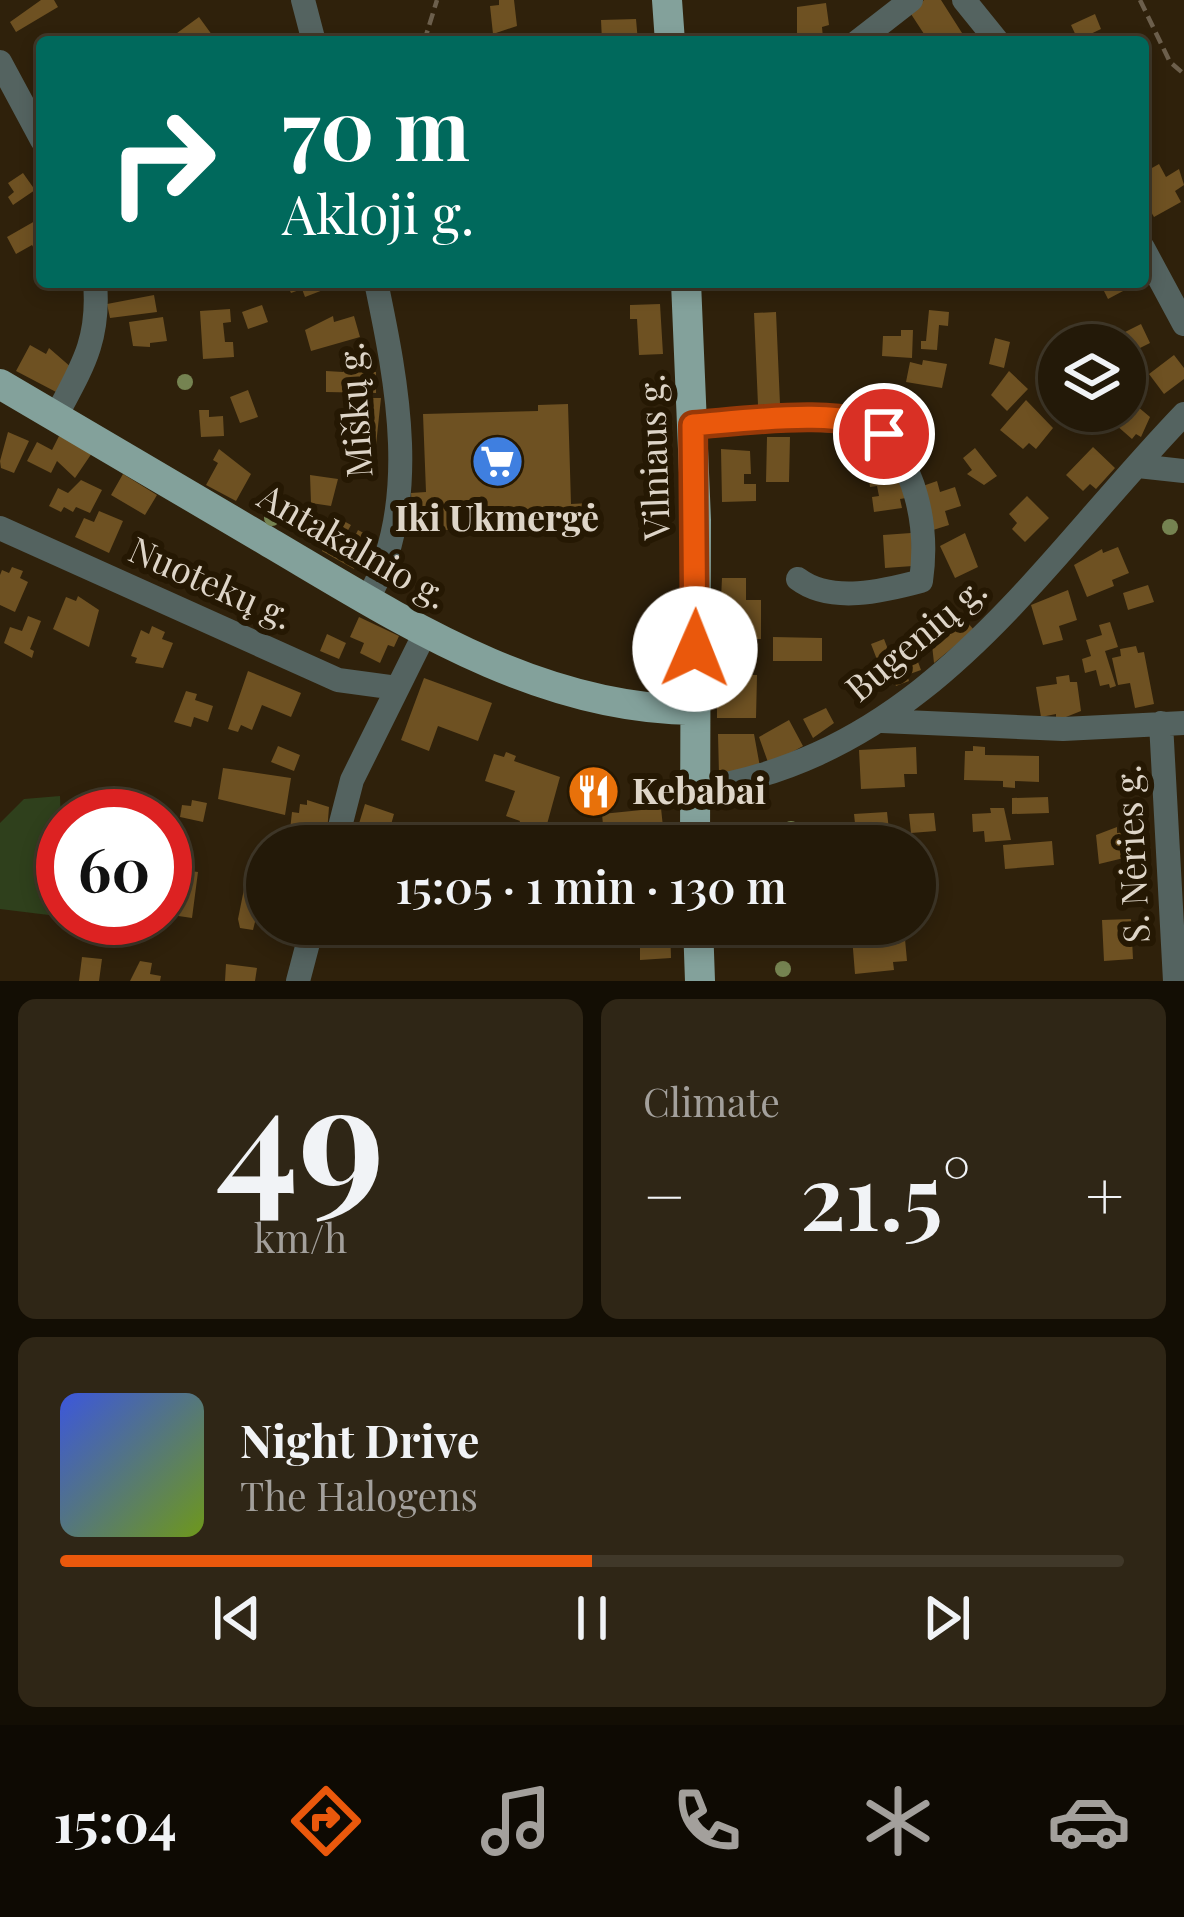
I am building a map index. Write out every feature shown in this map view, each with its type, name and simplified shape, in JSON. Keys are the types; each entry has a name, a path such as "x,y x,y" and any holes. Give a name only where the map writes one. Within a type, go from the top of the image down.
{"main road":[{"path":"667,0 670,36"},
{"name":"Vilniaus g.","path":"686,288 693,425 694,825"},
{"name":"Antakalnio g.","path":"0,384 424,635 541,681 658,707 694,710"},
{"path":"699,945 700,981"}],"street":[{"path":"302,0 312,36"},
{"path":"865,36 911,0"},
{"path":"964,0 993,36"},
{"path":"0,62 36,129"},
{"path":"1149,259 1184,324"},
{"path":"56,416 89,355 98,319 95,288"},
{"name":"Miškų g.","path":"367,600 392,535 398,481 393,364 377,288"},
{"name":"Bugenių g.","path":"693,790 772,774 882,722 987,636 1184,414"},
{"path":"693,425 804,419 872,423 905,463 923,532 921,581 881,591 826,592 798,579"},
{"path":"1138,466 1184,471"},
{"name":"Nuotekų g.","path":"0,528 338,680 397,688"},
{"path":"340,825 352,780 424,635"},
{"path":"882,722 1063,729 1173,723"},
{"name":"S. Nėries g.","path":"1173,723 1175,981"},
{"path":"298,981 308,945"}],"path":[{"path":"426,36 437,0"},
{"path":"1140,0 1170,62 1184,74"}],"green space":[{"path":"36,798 36,913 0,909 0,823 24,799"}],"building":[{"path":"41,0 54,0 58,7 16,32 10,22"},
{"path":"499,0 514,0 517,26 493,34 490,6 499,5"},
{"path":"924,0 941,0 962,33 925,36 911,14"},
{"path":"826,3 829,25 822,27 823,36 797,36 797,7"},
{"path":"1095,14 1101,29 1076,36 1071,25"},
{"path":"199,17 213,36 173,36"},
{"path":"636,19 637,36 602,36 601,20"},
{"path":"1159,164 1166,177 1179,169 1184,185 1175,191 1181,202 1154,217 1149,208 1149,170"},
{"path":"23,173 35,190 13,205 8,197 14,192 8,183"},
{"path":"36,220 36,252 32,245 16,254 7,237"},
{"path":"289,288 328,288 305,297 302,289 291,293"},
{"path":"1102,288 1129,288 1108,299"},
{"path":"154,295 157,312 110,318 107,304"},
{"path":"660,304 663,354 639,355 637,319 630,319 630,305"},
{"path":"262,305 268,322 248,329 242,312"},
{"path":"230,309 231,322 223,323 225,342 233,342 234,357 203,359 200,311"},
{"path":"929,310 949,312 948,326 939,325 937,350 921,349"},
{"path":"776,312 780,404 758,405 754,313"},
{"path":"333,316 334,322 354,316 360,337 311,351 305,330"},
{"path":"163,317 167,341 133,346 129,322"},
{"path":"901,330 913,330 912,358 882,356 883,336 901,336"},
{"path":"995,338 1010,342 1004,368 989,364"},
{"path":"30,345 46,354 49,348 72,368 58,393 16,371"},
{"path":"1174,355 1184,368 1184,379 1164,394 1149,374"},
{"path":"923,360 947,364 942,388 906,382 910,362 922,365"},
{"path":"343,363 357,364 357,372 376,372 376,393 326,392 326,371 343,372"},
{"path":"1009,371 1028,389 1007,411 991,395"},
{"path":"248,390 258,417 240,423 230,397"},
{"path":"903,395 927,426 901,446 877,414"},
{"path":"367,398 381,398 376,445 346,450 346,416 367,416"},
{"path":"1026,400 1038,412 1038,432 1050,432 1036,449 1029,443 1023,449 1000,430"},
{"path":"568,404 571,504 590,503 591,525 413,531 411,493 426,492 423,414 538,411 538,405"},
{"path":"199,410 209,410 209,417 223,416 224,436 201,437"},
{"path":"8,432 29,441 14,473 1,468"},
{"path":"59,436 92,453 75,478 57,461 51,473 27,461 37,442 52,450"},
{"path":"767,437 790,437 789,482 766,482"},
{"path":"1093,447 1115,468 1096,489 1090,484 1083,491 1066,475"},
{"path":"975,448 997,476 984,485 967,474 972,470 963,458"},
{"path":"219,449 251,474 236,501 206,485 218,463 213,460"},
{"path":"721,449 750,451 751,474 744,474 744,484 756,484 756,501 722,502"},
{"path":"895,469 906,498 900,499 902,508 874,512 872,497 879,496 877,486 870,487 868,473"},
{"path":"123,474 157,495 145,515 111,495"},
{"path":"310,475 338,479 331,506 311,503"},
{"path":"81,480 102,490 90,513 76,507 73,512 64,507 61,512 49,506 58,488 68,493"},
{"path":"937,481 940,492 955,487 961,506 945,511 949,525 933,530 920,487"},
{"path":"1027,496 1049,518 1025,542 1012,529 1017,523 1009,514"},
{"path":"99,511 123,521 109,553 75,537 84,518 94,522"},
{"path":"340,519 351,525 347,532 355,536 358,530 371,537 354,569 322,551"},
{"path":"911,533 913,566 885,568 883,535"},
{"path":"965,533 978,567 955,578 940,546"},
{"path":"1118,547 1129,573 1112,580 1114,586 1087,597 1074,565 1102,549 1103,553"},
{"path":"12,567 23,571 20,578 28,582 15,612 0,605 0,575"},
{"path":"722,578 746,578 746,600 761,600 761,639 719,639"},
{"path":"1148,585 1154,602 1128,610 1123,593"},
{"path":"1068,590 1077,620 1059,626 1063,640 1043,645 1031,605"},
{"path":"78,596 99,610 89,647 53,629 66,597 76,601"},
{"path":"940,607 947,615 955,608 974,630 934,663 932,645 924,634 930,630 923,621"},
{"path":"28,616 41,621 30,649 32,658 4,643 10,627 22,631"},
{"path":"359,617 399,636 394,647 388,645 380,663 360,653 364,643 350,637"},
{"path":"1110,622 1118,647 1105,651 1116,686 1110,688 1109,684 1100,686 1096,670 1085,673 1082,659 1091,656 1086,640 1102,635 1099,625"},
{"path":"152,626 165,632 162,639 173,643 163,668 135,663 137,658 131,656 141,630 149,634"},
{"path":"327,634 346,643 339,659 320,651"},
{"path":"773,637 822,638 822,661 773,661"},
{"path":"884,639 889,652 911,643 921,670 907,675 909,681 896,686 894,680 886,683 871,644"},
{"path":"1136,646 1138,653 1144,652 1154,704 1135,708 1130,683 1118,685 1112,658 1121,656 1120,649"},
{"path":"248,671 301,693 291,717 262,705 252,730 241,725 238,732 228,729"},
{"path":"717,675 757,675 756,718 717,718"},
{"path":"1069,675 1070,682 1077,682 1081,711 1056,721 1056,714 1041,717 1036,687 1057,684 1056,677"},
{"path":"424,678 492,703 478,741 438,726 429,751 401,740"},
{"path":"186,691 213,706 208,722 194,717 191,727 174,722"},
{"path":"826,708 834,723 813,738 803,719"},
{"path":"789,720 803,746 769,765 759,737"},
{"path":"718,734 754,734 760,767 719,774"},
{"path":"278,746 300,755 294,771 271,762"},
{"path":"973,746 985,747 985,755 1039,756 1039,782 1015,781 1015,788 1003,787 1003,781 964,780 965,751 973,751"},
{"path":"916,747 917,774 904,774 905,787 861,789 859,750"},
{"path":"506,752 516,756 514,761 560,777 547,825 519,825 520,821 506,816 515,791 485,781 494,754 504,757"},
{"path":"223,768 291,778 285,815 218,799"},
{"path":"1048,797 1049,813 1012,814 1012,798"},
{"path":"192,800 207,803 203,822 192,820"},
{"path":"307,800 329,807 328,825 291,825 292,812 299,813 300,804 307,805"},
{"path":"365,804 394,814 391,825 359,825"},
{"path":"661,808 663,825 603,825 602,814"},
{"path":"990,808 1004,808 1011,840 985,842 984,831 973,832 972,814 991,813"},
{"path":"887,812 888,825 855,825 854,814"},
{"path":"934,813 935,825 910,825 909,814"},
{"path":"1117,827 1117,833 1129,832 1132,856 1099,864 1096,835"},
{"path":"1052,841 1054,865 1005,869 1003,845"},
{"path":"192,871 198,872 192,918"},
{"path":"246,879 246,929 240,928"},
{"path":"1131,919 1133,959 1104,961 1102,920"},
{"path":"671,945 671,958 640,960 640,948 633,948"},
{"path":"853,945 906,945 907,961 893,962 894,970 855,974"},
{"path":"82,957 102,959 99,981 79,981"},
{"path":"140,961 152,963 150,974 161,976 160,981 130,981"},
{"path":"226,964 257,968 255,981 225,981"}],"place":[{"name":"Iki Ukmergė","path":"497,462"},
{"name":"Kebabai","path":"593,791"}],"route":[{"path":"695,649 693,425 804,419 872,423 884,434"}]}
